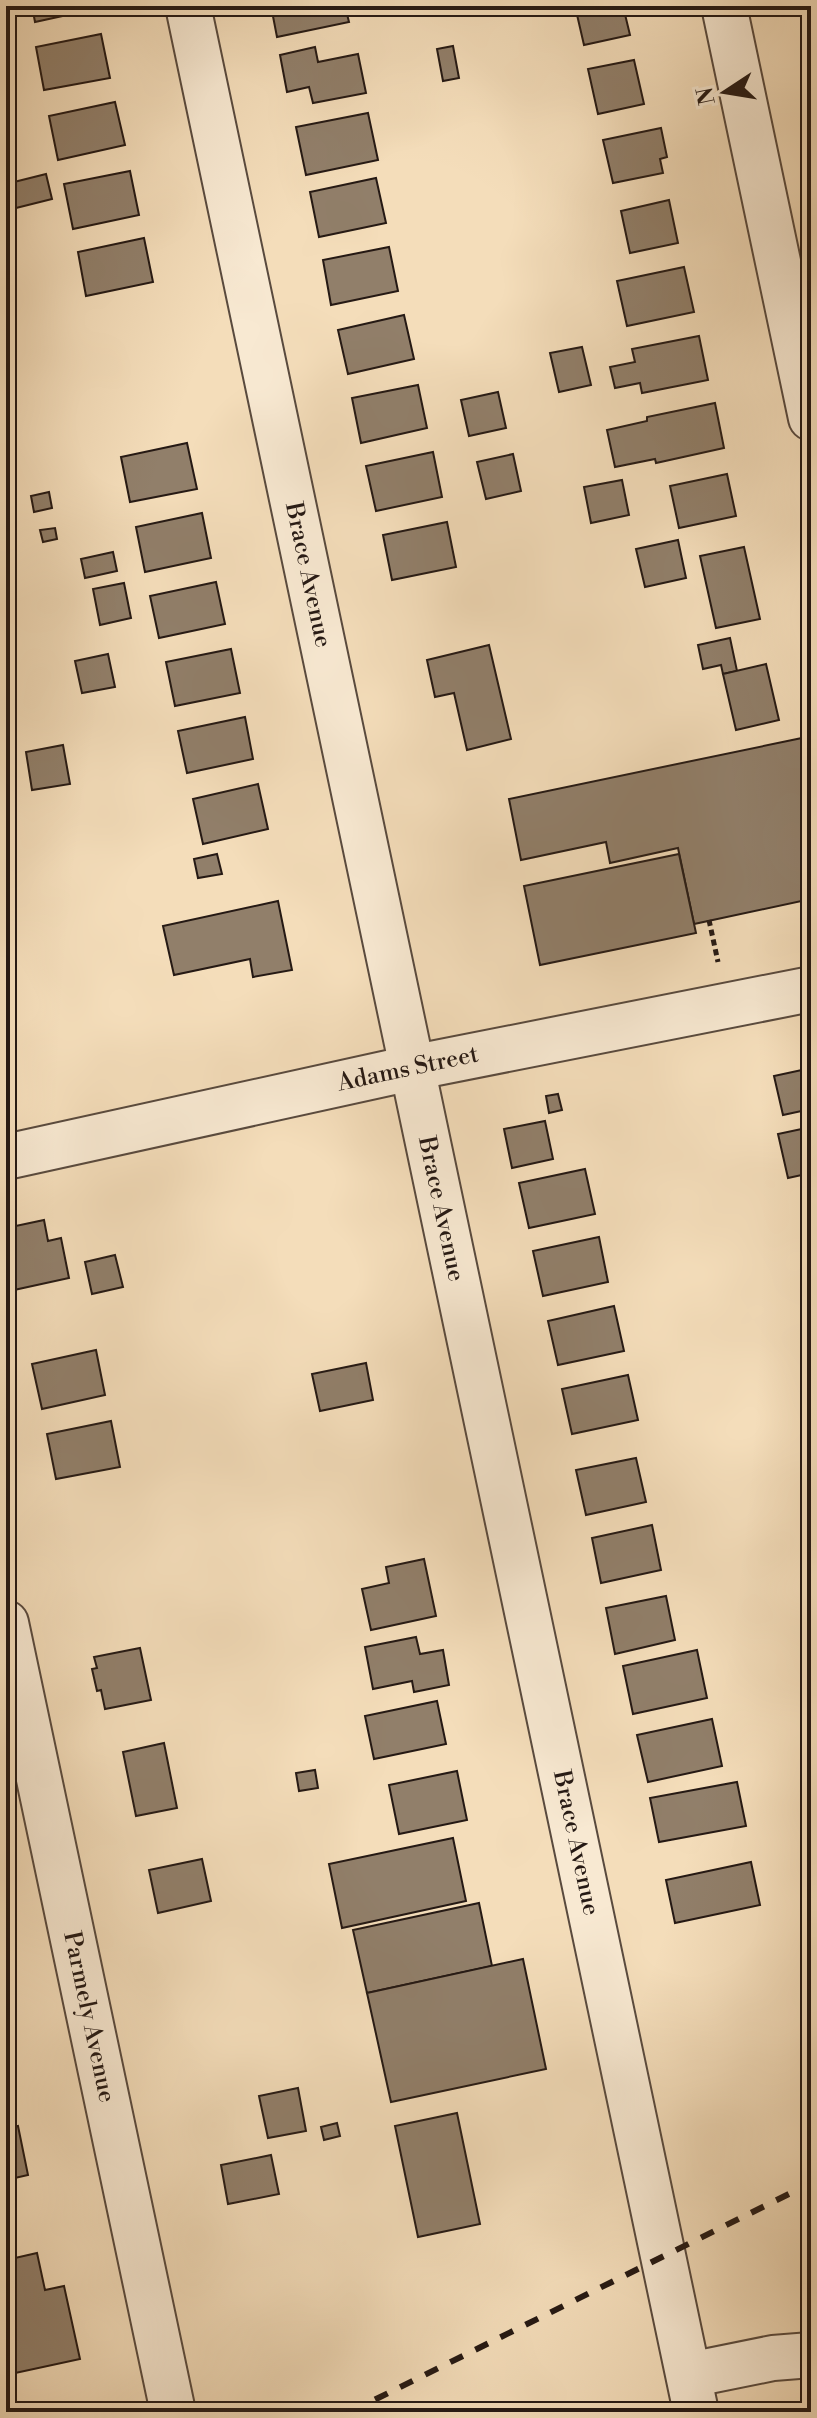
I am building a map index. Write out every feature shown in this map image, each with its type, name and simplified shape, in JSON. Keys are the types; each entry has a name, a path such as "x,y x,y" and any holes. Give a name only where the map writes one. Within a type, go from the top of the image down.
{"street":[{"name":"Brace Avenue","path":"188,6 692,2394"},
{"path":"724,6 811,418"},
{"name":"Adams Street","path":"6,1157 411,1068 811,989"},
{"name":"Parmely Avenue","path":"6,1623 173,2412"},
{"path":"692,2394 773,2358 811,2355"}],"path":[{"path":"709,920 718,962"}],"building":[{"path":"32,6 95,6 95,9 35,22"},
{"path":"271,6 345,6 349,22 277,37"},
{"path":"575,6 623,6 630,35 584,45"},
{"path":"811,13 811,53 803,15"},
{"path":"101,34 110,78 44,90 36,47"},
{"path":"453,46 459,78 443,81 437,49"},
{"path":"315,47 318,62 358,54 366,93 313,103 309,87 287,92 280,55"},
{"path":"634,60 644,104 598,114 588,69"},
{"path":"115,102 125,145 58,160 49,116"},
{"path":"368,113 378,160 306,175 296,127"},
{"path":"661,128 667,157 660,159 663,173 613,183 603,140"},
{"path":"130,171 139,215 73,229 64,184"},
{"path":"46,174 52,199 16,208 10,183"},
{"path":"376,178 386,223 319,237 310,192"},
{"path":"669,200 678,243 630,253 621,211"},
{"path":"144,238 153,282 86,296 78,252"},
{"path":"389,247 398,291 331,305 323,260"},
{"path":"684,267 694,312 627,326 617,281"},
{"path":"404,315 414,359 348,374 338,330"},
{"path":"699,336 708,380 642,393 640,383 615,388 610,367 635,362 632,349"},
{"path":"582,347 591,385 559,392 550,353"},
{"path":"418,385 427,428 361,443 352,398"},
{"path":"498,392 506,428 469,436 461,400"},
{"path":"715,403 724,448 656,463 655,459 615,467 607,430 647,421 647,417"},
{"path":"187,443 197,489 130,502 121,457"},
{"path":"433,452 442,497 376,511 366,466"},
{"path":"513,454 521,491 486,499 477,462"},
{"path":"727,474 736,516 679,528 670,486"},
{"path":"622,480 629,515 591,523 584,487"},
{"path":"49,492 52,508 34,512 31,496"},
{"path":"202,513 211,558 145,572 136,527"},
{"path":"447,522 456,567 392,580 383,535"},
{"path":"55,528 57,539 43,542 40,530"},
{"path":"678,540 686,578 645,587 636,549"},
{"path":"744,547 760,619 716,628 700,556"},
{"path":"113,552 117,571 85,578 81,559"},
{"path":"216,582 225,624 159,638 150,596"},
{"path":"124,583 131,618 100,625 93,589"},
{"path":"730,638 737,671 723,674 721,665 703,669 698,645"},
{"path":"489,645 511,739 467,750 454,693 435,697 427,660"},
{"path":"231,649 240,693 175,706 166,662"},
{"path":"108,654 115,687 82,693 75,661"},
{"path":"766,664 779,720 736,730 723,674"},
{"path":"245,717 253,759 187,773 178,731"},
{"path":"802,738 811,782 811,899 694,924 678,848 610,863 606,842 521,860 509,799"},
{"path":"63,745 70,784 32,790 26,752"},
{"path":"258,784 268,829 203,844 193,799"},
{"path":"217,854 222,874 198,878 194,859"},
{"path":"679,854 696,933 540,965 524,886"},
{"path":"278,901 292,970 253,977 250,959 174,975 163,926"},
{"path":"811,1068 811,1109 783,1115 774,1076"},
{"path":"558,1094 562,1110 549,1113 546,1096"},
{"path":"545,1121 553,1159 512,1168 504,1129"},
{"path":"811,1127 811,1173 788,1178 778,1134"},
{"path":"585,1169 595,1214 529,1228 519,1183"},
{"path":"44,1220 48,1241 61,1238 69,1278 14,1290 11,1271 6,1272 6,1228"},
{"path":"599,1237 608,1282 543,1296 533,1251"},
{"path":"115,1255 123,1287 92,1294 85,1262"},
{"path":"614,1306 624,1351 558,1365 548,1321"},
{"path":"96,1350 105,1395 42,1409 32,1364"},
{"path":"366,1363 373,1400 320,1411 312,1374"},
{"path":"628,1375 638,1420 572,1434 562,1389"},
{"path":"111,1421 120,1467 56,1479 47,1434"},
{"path":"636,1458 646,1502 586,1515 576,1470"},
{"path":"652,1525 661,1570 601,1583 592,1538"},
{"path":"424,1559 436,1616 371,1630 362,1589 389,1583 386,1567"},
{"path":"666,1596 675,1640 615,1654 606,1608"},
{"path":"416,1637 420,1654 443,1650 449,1685 414,1692 412,1681 373,1689 365,1647"},
{"path":"140,1648 151,1700 105,1709 92,1669 97,1668 94,1657"},
{"path":"697,1650 707,1698 633,1714 623,1666"},
{"path":"437,1701 446,1744 374,1759 365,1716"},
{"path":"712,1719 722,1766 648,1782 637,1735"},
{"path":"164,1743 177,1808 136,1816 123,1752"},
{"path":"315,1770 318,1788 299,1791 296,1773"},
{"path":"457,1771 467,1820 399,1834 389,1785"},
{"path":"737,1782 746,1826 659,1842 650,1798"},
{"path":"453,1838 466,1901 342,1928 329,1864"},
{"path":"202,1859 211,1901 158,1913 149,1870"},
{"path":"751,1862 760,1905 675,1923 666,1880"},
{"path":"479,1903 492,1966 367,1993 353,1930"},
{"path":"523,1959 546,2069 391,2102 367,1993"},
{"path":"298,2088 306,2131 268,2138 259,2096"},
{"path":"457,2113 480,2224 418,2237 395,2126"},
{"path":"337,2123 340,2136 324,2140 321,2127"},
{"path":"18,2126 28,2175 6,2180 6,2128"},
{"path":"271,2155 279,2194 228,2204 221,2165"},
{"path":"37,2253 45,2290 64,2286 80,2359 6,2375 6,2260"}],"railway":[{"path":"350,2412 811,2183"}]}
